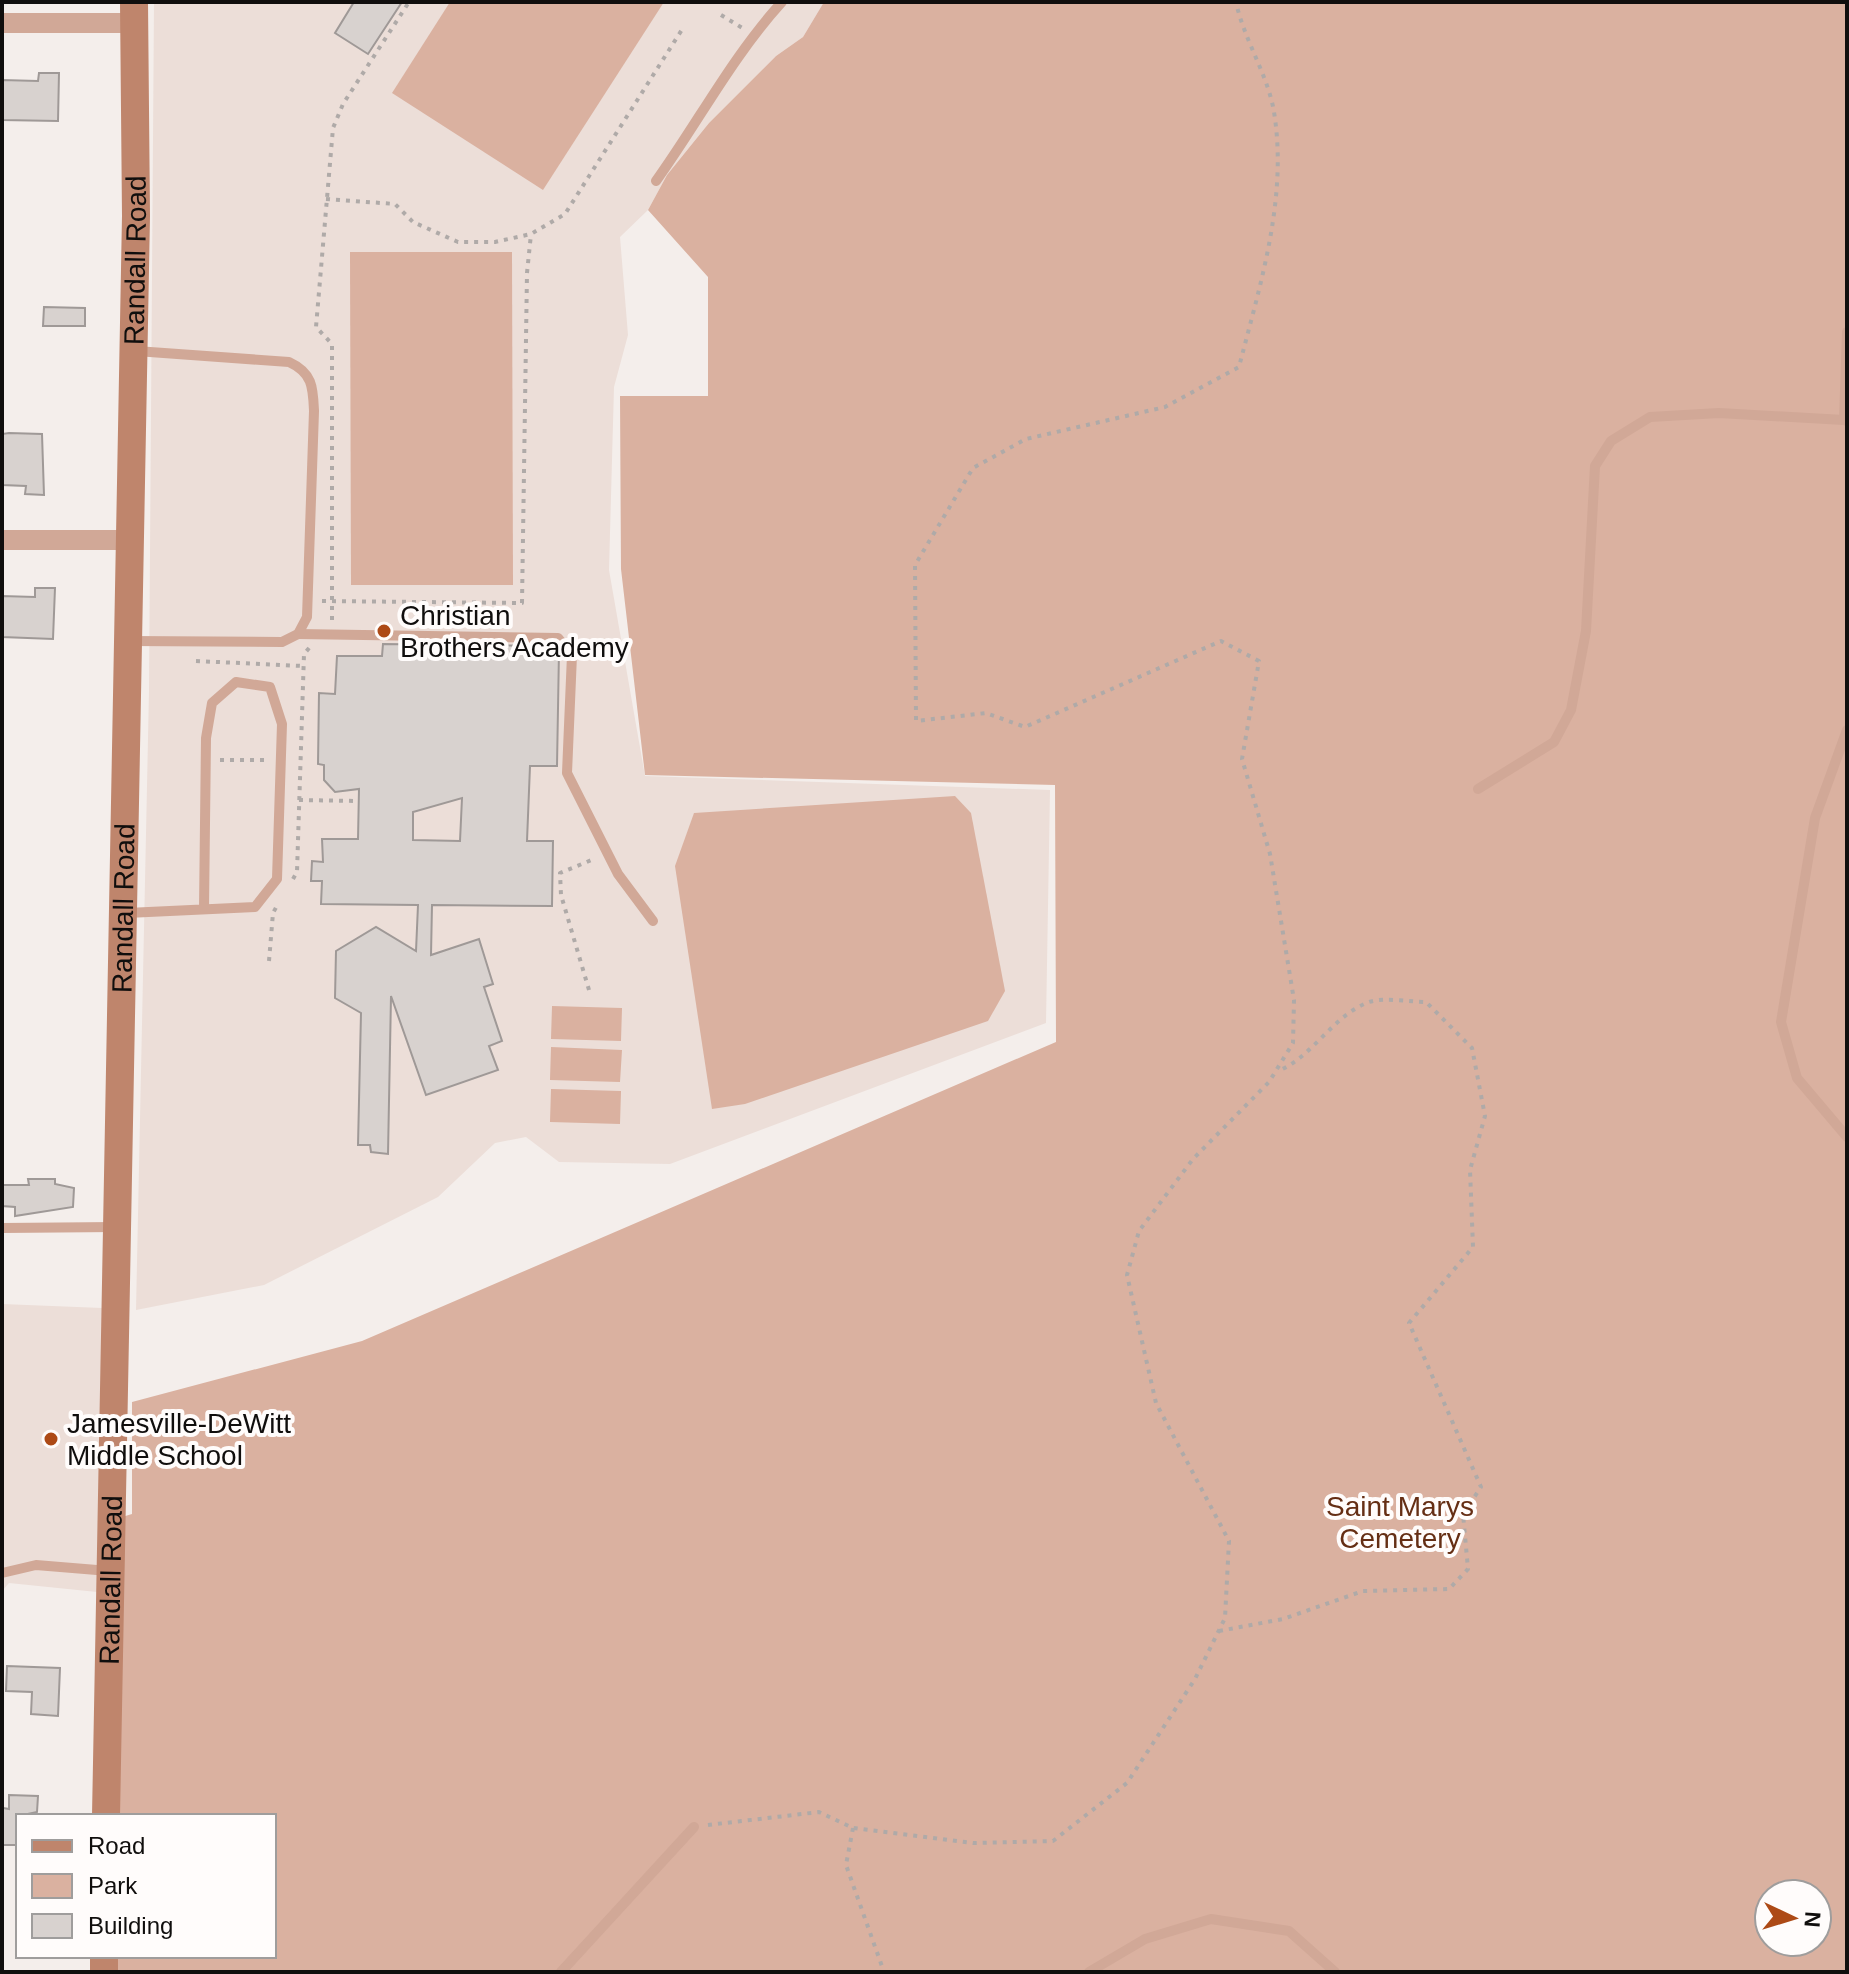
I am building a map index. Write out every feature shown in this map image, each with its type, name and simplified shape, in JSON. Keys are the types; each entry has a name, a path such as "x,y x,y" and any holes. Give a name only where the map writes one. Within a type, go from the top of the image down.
{"street":[{"path":"2,23 134,13"},
{"name":"Randall Road","path":"106,1814 134,350 134,13"},
{"path":"2,540 130,540"}],"lane":[{"path":"656,181 752,34 782,2"},
{"path":"1478,789 1554,742 1571,710 1586,631 1595,466 1611,441 1650,417 1719,413 1846,420 1847,332"},
{"path":"134,350 289,362 303,369 313,385 307,617 298,634"},
{"path":"128,641 282,642 298,634 558,638 572,655 567,773 618,874 653,921"},
{"path":"125,913 255,907 277,879 282,724 270,687 236,682 212,703 206,760 204,909"},
{"path":"1847,730 1815,818 1781,1022 1797,1078 1847,1137"},
{"path":"2,1228 118,1227"},
{"path":"2,1573 36,1565 111,1571"},
{"path":"561,1972 694,1827"},
{"path":"1089,1972 1145,1939 1211,1919 1289,1931 1335,1972"}],"path":[{"path":"694,1827 819,1812 853,1828 973,1843 1053,1841 1127,1783 1195,1679 1225,1618 1229,1541 1156,1403 1127,1275 1139,1231 1193,1159 1276,1072 1293,1043 1294,1000 1270,854 1242,759 1259,661 1221,641 1025,727 986,713 916,721 915,565 973,468 1026,439 1165,407 1239,367 1261,281 1277,192 1274,111 1241,26 1236,2"},
{"path":"721,15 752,34"},
{"path":"326,199 395,204 413,222 458,242 495,242 531,234 565,214 683,28"},
{"path":"308,600 342,604 522,603 527,273 531,234"},
{"path":"196,661 303,666"},
{"path":"206,760 300,759"},
{"path":"299,800 359,801"},
{"path":"589,990 561,895 560,873 608,854"},
{"path":"1219,1631 1283,1619 1363,1591 1449,1589 1468,1569 1463,1514 1481,1487 1409,1323 1473,1247 1470,1170 1485,1116 1472,1048 1426,1002 1371,1001 1339,1019 1293,1065 1276,1072"},
{"path":"853,1828 846,1865 884,1972"}],"shaded area":[{"name":"Christian Brothers Academy","path":"154,2 824,2 803,37 776,56 709,123 667,175 648,210 620,237 628,335 614,387 609,570 645,776 1050,790 1046,1023 670,1164 559,1162 526,1137 495,1143 438,1197 264,1285 136,1310 149,691"},
{"name":"Jamesville-DeWitt Middle School","path":"2,1304 102,1308 97,1592 9,1583 2,1591"}],"green space":[{"path":"450,2 664,2 543,190 392,93"},
{"name":"Saint Marys Cemetery","path":"824,2 1847,2 1847,1972 104,1972 104,1958 276,1958 276,1814 106,1814 112,1520 132,1514 132,1402 362,1341 1056,1042 1055,785 645,775 621,569 620,396 708,396 708,277 648,210 667,175 709,123 776,56 803,37"},
{"path":"350,252 512,252 513,585 351,585"},
{"path":"955,796 971,813 1005,991 988,1021 745,1104 712,1109 675,866 694,813"},
{"path":"552,1006 622,1008 621,1041 551,1039"},
{"path":"551,1047 622,1050 620,1082 550,1080"},
{"path":"551,1089 621,1091 620,1124 550,1122"}],"building":[{"path":"354,2 402,2 368,54 335,33"},
{"path":"39,73 59,73 58,121 2,120 2,80 38,81"},
{"path":"44,307 85,308 85,326 43,326"},
{"path":"2,434 42,434 44,495 25,494 26,486 2,485"},
{"path":"35,588 55,588 53,639 2,637 2,596 35,597"},
{"path":"383,644 554,646 559,651 557,766 530,766 527,841 553,841 552,906 432,905 431,955 479,939 493,984 484,987 502,1041 489,1046 498,1070 426,1095 391,996 388,1154 371,1152 370,1145 358,1145 361,1013 335,998 336,951 376,927 416,951 418,905 321,904 322,881 311,881 312,861 323,862 322,839 358,839 359,789 335,792 324,780 324,765 318,764 319,693 335,694 337,656 382,656","holes":["462,798 460,841 413,840 413,812"]},
{"path":"28,1179 55,1179 55,1184 74,1188 73,1207 15,1216 15,1207 2,1206 2,1185 29,1185"},
{"path":"7,1666 60,1668 58,1716 31,1714 32,1692 6,1691"},
{"path":"9,1795 38,1796 37,1812 16,1814 16,1845 2,1845 3,1808 9,1809"}],"place":[{"name":"Christian Brothers Academy","path":"384,631"},
{"name":"Jamesville-DeWitt Middle School","path":"51,1439"}]}
